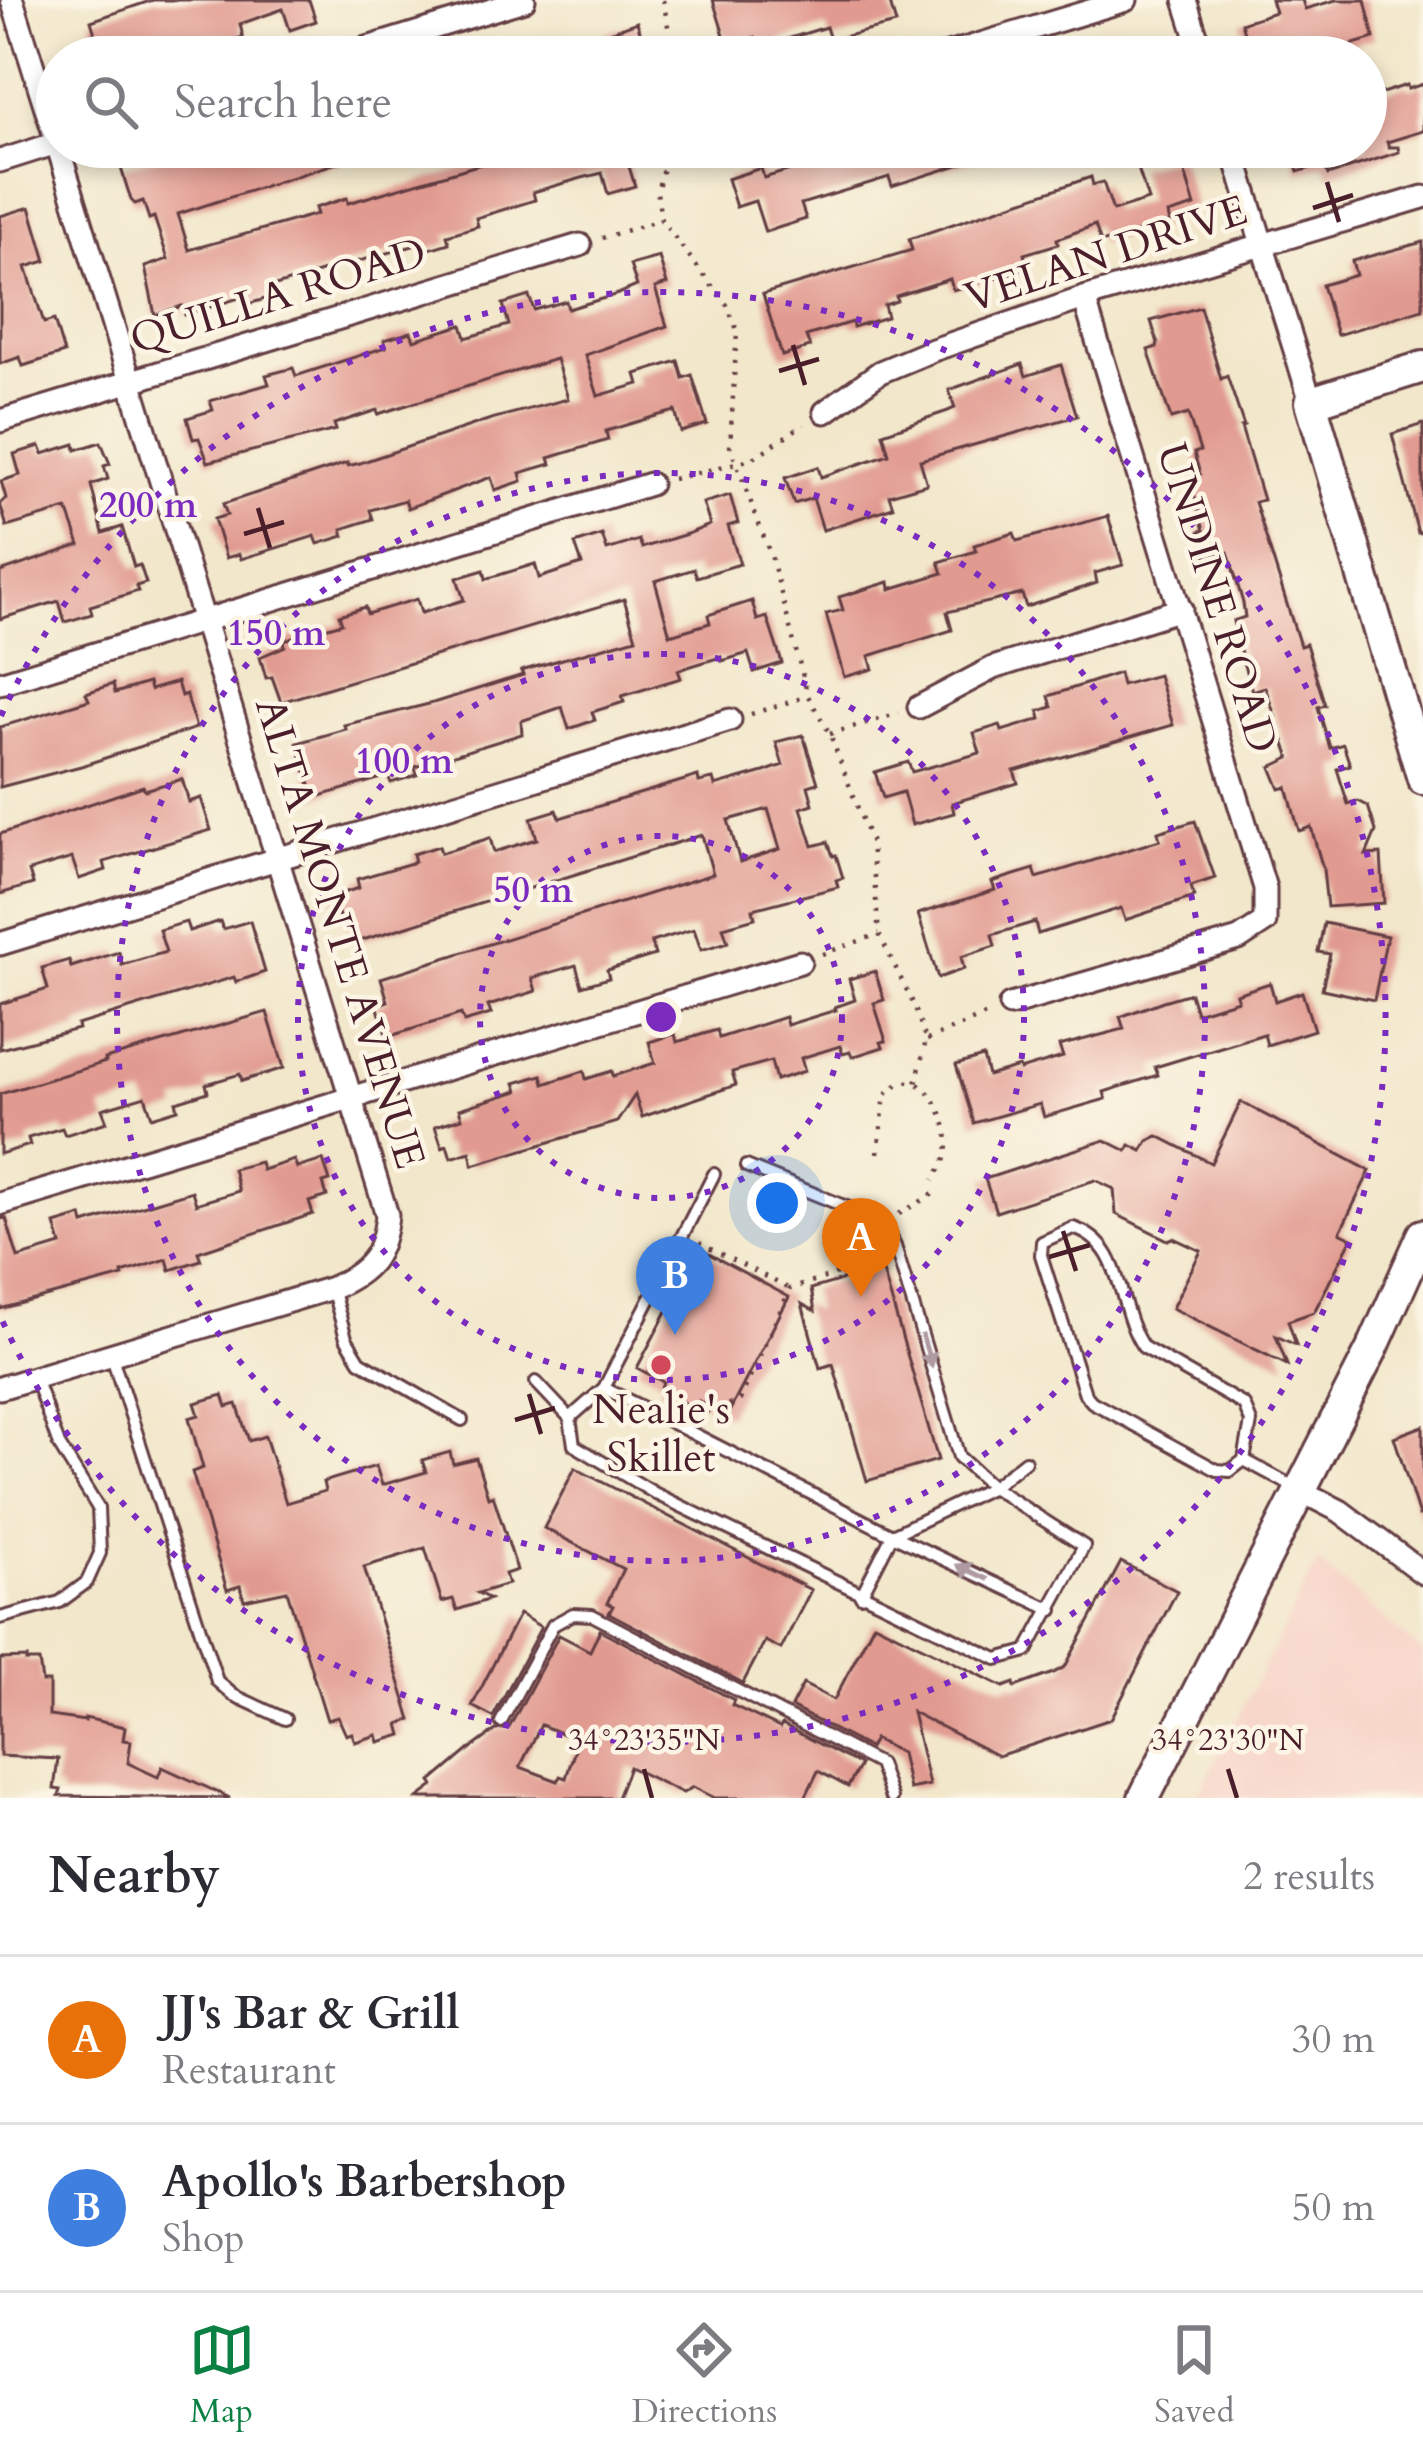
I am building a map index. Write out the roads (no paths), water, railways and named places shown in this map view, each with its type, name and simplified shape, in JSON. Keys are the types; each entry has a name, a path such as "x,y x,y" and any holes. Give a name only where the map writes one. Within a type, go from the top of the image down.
{"street":[{"name":"ALTA MONTE AVENUE","path":"12,0 36,75"},
{"path":"407,36 524,0"},
{"path":"1007,36 1126,0"},
{"path":"1185,0 1196,36"},
{"path":"0,160 36,150"},
{"name":"ALTA MONTE AVENUE","path":"65,168 387,1215 375,1261 358,1276 332,1288"},
{"path":"1239,168 1423,779"},
{"name":"VELAN DRIVE","path":"825,412 880,372 933,350 1084,298 1423,197"},
{"name":"QUILLA ROAD","path":"0,421 580,244"},
{"name":"UNDINE ROAD","path":"1010,1005 1239,939 1265,922 1265,888 1084,298"},
{"path":"1311,402 1423,367"},
{"path":"0,682 650,484"},
{"path":"919,707 993,668 1180,609"},
{"path":"0,944 730,720"},
{"path":"0,1204 800,962"},
{"path":"1144,1798 1373,1347 1423,1235"},
{"path":"0,1388 332,1288"},
{"path":"1299,1490 1340,1511 1421,1567"}],"lane":[{"path":"536,1382 570,1418 574,1445 656,1494 997,1659 1027,1651 1084,1546 992,1487 959,1457 896,1246 883,1222 746,1166"},
{"path":"570,1418 604,1388 714,1174"},
{"path":"1073,1228 1104,1244 1134,1334 1143,1347 1244,1405 1251,1422 1244,1460 1229,1471 1217,1470 1092,1402 1085,1394 1047,1275 1042,1242 1073,1228"},
{"path":"332,1288 346,1338 360,1361 462,1420"},
{"path":"111,1354 218,1681 233,1695 284,1719"},
{"path":"0,1618 60,1602 87,1582 100,1553 98,1508 59,1445 35,1378"},
{"path":"604,1388 892,1535 1052,1610"},
{"path":"1244,1460 1299,1490"},
{"path":"861,1596 892,1535 992,1487 1025,1461"},
{"path":"501,1722 553,1625 573,1615 592,1616 879,1764 891,1798"}],"place":[{"name":"JJ's Bar & Grill","path":"861,1297"},
{"name":"Apollo's Barbershop","path":"675,1335"},
{"name":"Nealie's Skillet","path":"661,1365"}]}
